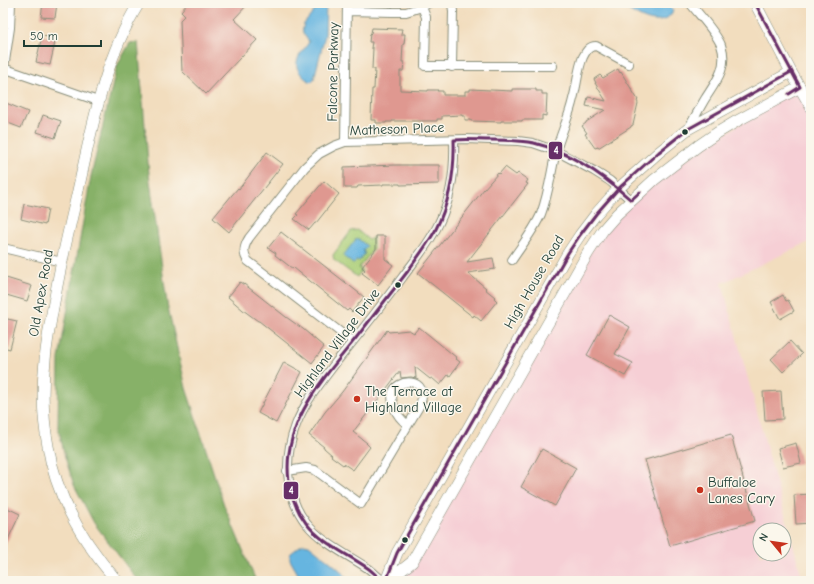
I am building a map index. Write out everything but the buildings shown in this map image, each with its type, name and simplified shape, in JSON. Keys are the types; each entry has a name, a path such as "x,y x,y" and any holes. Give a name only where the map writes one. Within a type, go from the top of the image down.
{"main road":[{"name":"Old Apex Road","path":"117,581 89,547 73,520 62,495 48,447 44,422 45,361 52,311 98,101 119,41 139,3"},
{"path":"755,3 811,108"},
{"name":"High House Road","path":"387,581 397,552 568,253 596,214 619,188 659,152 688,129 791,72"},
{"name":"High House Road","path":"387,581 412,562 588,253 603,230 654,180 704,142 737,121 800,87"}],"street":[{"path":"11,3 10,28 3,68 98,101"},
{"path":"450,3 452,4 453,11 452,67"},
{"path":"688,129 704,100 717,81 723,60 721,46 716,36 690,3"},
{"path":"347,7 406,12 426,5 425,66 554,66"},
{"name":"Falcone Parkway","path":"345,142 347,7"},
{"path":"512,260 534,227 546,202 556,151 570,112 581,62 588,48 598,46 630,64"},
{"name":"Matheson Place","path":"353,341 248,261 245,257 244,251 249,238 305,167 319,154 334,146 345,142 454,140 518,141 533,143 556,151 594,171 619,188 632,200"},
{"name":"Highland Village Drive","path":"383,581 370,570 327,543 306,523 291,495 287,471 290,444 301,413 315,392 419,256 439,224 446,209 451,188 454,140"},
{"path":"3,248 62,262"},
{"path":"287,471 306,468 315,470 361,504 407,424 420,405 422,390 419,386 411,383 401,384 393,391 392,395 398,417 407,424"}],"shaded area":[{"path":"794,89 811,107 811,241 722,283 787,522 752,522 752,562 792,562 792,541 803,581 388,581 412,562 603,230 654,180"}],"green space":[{"path":"138,42 149,174 167,303 186,388 224,505 256,581 138,581 94,523 74,485 65,457 58,426 59,359 91,176 117,66 130,43"},
{"path":"357,230 369,240 373,237 373,250 359,268 362,270 357,277 334,260 333,255 351,231"}],"water":[{"path":"321,3 326,3 325,35 314,79 311,82 304,78 298,70 297,61 309,42 303,32 304,24"},
{"path":"617,3 669,3 673,11 667,18 661,21 654,21 638,16"},
{"path":"357,238 367,246 363,251 365,253 359,261 357,260 353,264 343,256"},
{"path":"304,544 309,545 331,562 342,572 348,581 302,581 290,560 290,554"}],"transit line":[{"name":"4","path":"755,3 800,87 789,94"},
{"name":"4","path":"386,581 397,553 568,253 596,214 619,188 659,152 688,129 791,72"},
{"name":"4","path":"454,140 507,140 534,143 574,158 598,173 631,200 640,192"},
{"name":"4","path":"383,581 369,569 327,543 306,523 297,508 291,492 289,481 288,460 291,440 298,422 318,386 408,271 435,231 448,198 454,164 454,140"}],"place":[{"name":"The Terrace at Highland Village","path":"357,399"},
{"name":"Buffaloe Lanes Cary","path":"700,490"}]}
